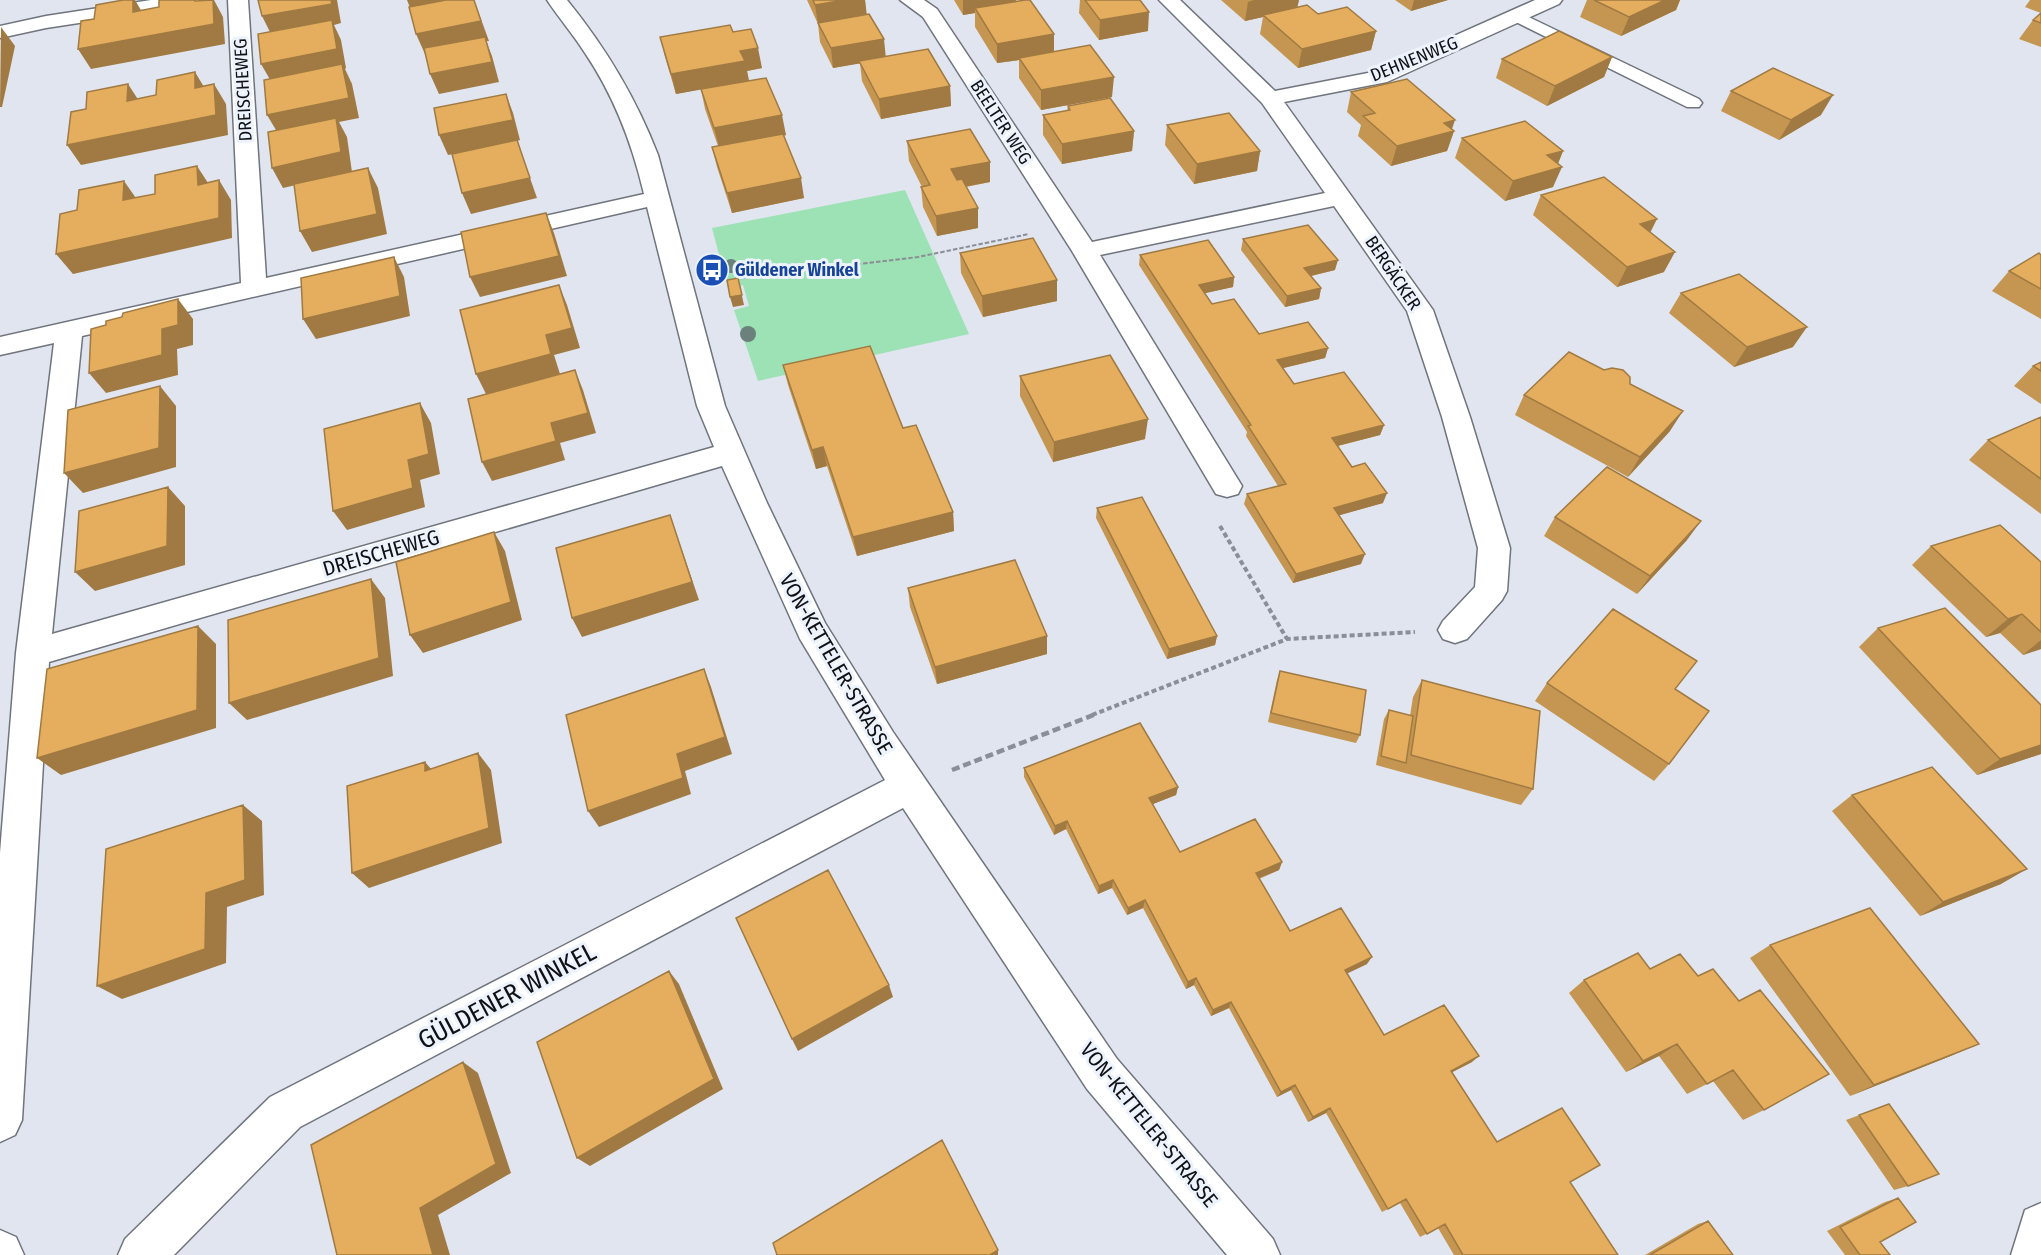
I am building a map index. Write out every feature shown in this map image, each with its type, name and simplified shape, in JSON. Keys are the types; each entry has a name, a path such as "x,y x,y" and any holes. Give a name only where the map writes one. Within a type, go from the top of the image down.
{"street":[{"path":"0,32 46,22 190,0"},
{"name":"DREISCHEWEG","path":"238,0 254,288"},
{"name":"VON-KETTELER-STRASSE","path":"557,0 579,27 618,87 643,145 708,397 729,453 812,630 880,743 1102,1074 1257,1255"},
{"name":"BEELTER WEG","path":"910,0 930,13 1069,225 1227,486"},
{"name":"BERGÄCKER","path":"1169,0 1270,98 1420,310 1456,417 1494,548 1491,591 1455,630"},
{"name":"DEHNENWEG","path":"1270,98 1379,77 1552,0"},
{"path":"1085,251 1342,197"},
{"path":"0,346 657,198"},
{"path":"0,1120 33,654 69,331"},
{"name":"DREISCHEWEG","path":"33,654 729,453"},
{"name":"GÜLDENER WINKEL","path":"141,1255 285,1112 909,786"},
{"path":"2034,1255 2041,1226"}],"lane":[{"path":"1516,16 1693,103"}],"path":[{"path":"680,287 918,257 1069,225"},
{"path":"1227,486 1210,508 1287,639"},
{"path":"909,786 1287,639 1455,630"}],"green space":[{"path":"905,190 969,334 758,381 734,310 749,306 743,285 728,288 712,228"}],"building":[{"path":"133,0 133,12 159,7 159,0 213,0 214,24 78,49 81,21 94,19 96,5"},
{"path":"258,0 331,0 332,4 262,16"},
{"path":"446,0 474,0 481,21 416,34 409,7"},
{"path":"813,0 845,0 815,5"},
{"path":"1030,0 1054,34 997,44 975,8"},
{"path":"1085,0 1140,0 1149,12 1100,20"},
{"path":"1594,0 1665,0 1629,17"},
{"path":"1307,5 1318,14 1347,7 1376,31 1302,49 1263,15"},
{"path":"2041,13 2041,23 2033,20"},
{"path":"869,14 884,39 831,48 818,23"},
{"path":"332,20 337,49 261,64 258,34"},
{"path":"730,25 733,32 751,29 758,48 740,51 745,61 671,74 660,37"},
{"path":"1559,31 1612,57 1555,86 1502,59"},
{"path":"485,37 492,62 430,74 424,48"},
{"path":"1090,45 1114,77 1041,90 1019,58"},
{"path":"928,49 950,86 879,99 859,61"},
{"path":"342,64 349,98 267,115 264,80"},
{"path":"1773,68 1833,95 1791,120 1731,91"},
{"path":"195,72 195,88 214,84 216,115 67,145 71,112 86,109 87,92 128,84 127,101 156,95 157,80"},
{"path":"766,78 782,115 714,128 701,89"},
{"path":"1407,79 1455,120 1444,123 1454,131 1397,146 1363,116 1375,113 1351,92"},
{"path":"506,94 513,120 439,135 434,108"},
{"path":"1110,98 1134,131 1062,144 1043,115 1070,110 1068,106"},
{"path":"1229,113 1260,151 1197,164 1167,125"},
{"path":"336,118 341,152 272,168 268,132"},
{"path":"1525,121 1563,151 1547,155 1562,167 1513,181 1462,138"},
{"path":"970,129 990,162 951,169 957,180 962,179 978,208 936,216 921,187 930,185 907,141"},
{"path":"783,134 801,178 727,193 712,147"},
{"path":"517,140 530,178 462,193 452,154"},
{"path":"197,166 198,185 219,180 219,218 56,254 60,214 77,210 79,190 124,181 123,200 155,194 155,175"},
{"path":"368,168 377,214 300,231 294,184"},
{"path":"1604,177 1657,219 1640,224 1675,252 1627,267 1541,195"},
{"path":"546,213 559,256 470,277 461,232"},
{"path":"1308,225 1338,260 1304,268 1321,288 1287,296 1243,239"},
{"path":"1033,238 1057,280 982,296 960,253"},
{"path":"1208,240 1234,277 1199,285 1212,304 1234,299 1259,334 1308,322 1328,348 1277,360 1294,384 1344,372 1384,425 1332,438 1352,467 1365,463 1387,493 1334,508 1365,554 1296,574 1247,494 1286,484 1248,426 1251,425 1140,255"},
{"path":"2039,253 2041,255 2041,289 2009,271"},
{"path":"394,257 400,296 303,319 301,278"},
{"path":"1739,274 1807,327 1747,347 1681,293"},
{"path":"738,278 742,295 730,297 727,280"},
{"path":"559,285 572,328 546,335 551,354 476,374 460,310"},
{"path":"178,299 178,325 162,329 162,355 89,373 91,329 106,325 106,321 122,317 123,313"},
{"path":"870,346 903,428 916,425 953,512 853,537 823,447 812,450 783,365"},
{"path":"1569,352 1604,370 1612,368 1623,370 1630,377 1630,384 1683,411 1640,457 1524,395"},
{"path":"1110,355 1148,419 1054,442 1020,376"},
{"path":"2041,362 2041,371 2033,366"},
{"path":"575,370 588,413 551,423 556,441 482,462 468,399"},
{"path":"160,386 159,448 64,473 68,410"},
{"path":"420,403 429,454 408,460 413,488 333,511 324,429"},
{"path":"2041,417 2041,479 1988,440"},
{"path":"1607,467 1701,521 1650,576 1555,517"},
{"path":"168,487 167,546 75,572 79,511"},
{"path":"1142,497 1217,636 1169,649 1097,508"},
{"path":"670,515 692,582 572,618 556,548"},
{"path":"2000,525 2041,562 2041,632 2022,614 2008,619 1931,546"},
{"path":"494,532 511,602 410,635 396,562"},
{"path":"1015,560 1047,636 935,667 908,588"},
{"path":"371,579 379,658 229,703 228,620"},
{"path":"1945,608 2041,705 2041,745 2000,759 1878,628"},
{"path":"1613,609 1697,661 1675,689 1709,711 1669,764 1547,683"},
{"path":"198,626 197,710 37,758 47,669"},
{"path":"704,669 725,737 677,754 683,778 588,811 566,715"},
{"path":"1280,671 1366,690 1360,735 1271,713"},
{"path":"1422,680 1540,711 1533,789 1411,755"},
{"path":"1389,710 1413,716 1406,763 1381,756"},
{"path":"1140,723 1178,787 1149,798 1180,852 1255,819 1282,862 1256,873 1290,931 1341,908 1372,957 1345,970 1384,1035 1444,1005 1479,1056 1451,1071 1497,1142 1562,1108 1600,1165 1570,1182 1618,1255 1463,1255 1445,1224 1427,1234 1406,1199 1388,1209 1330,1108 1313,1117 1295,1085 1281,1092 1231,1002 1213,1010 1196,978 1188,982 1145,900 1128,908 1113,880 1099,886 1067,821 1055,826 1024,768"},
{"path":"478,753 489,828 352,873 347,786 425,762 425,771"},
{"path":"1932,767 2027,869 1943,902 1852,795"},
{"path":"243,805 245,880 206,893 205,949 97,986 106,849"},
{"path":"828,870 889,985 792,1039 736,918"},
{"path":"1870,908 1979,1044 1874,1085 1770,945"},
{"path":"1638,953 1650,969 1680,954 1698,976 1713,969 1739,1001 1760,990 1829,1074 1764,1110 1733,1070 1707,1084 1677,1044 1643,1061 1584,980"},
{"path":"669,971 714,1079 577,1158 537,1042"},
{"path":"463,1062 496,1164 420,1208 433,1255 337,1255 311,1145"},
{"path":"1889,1104 1939,1174 1908,1186 1859,1115"},
{"path":"942,1140 998,1250 990,1255 777,1255 773,1243"},
{"path":"1898,1198 1916,1222 1880,1242 1890,1255 1860,1255 1840,1227"},
{"path":"1708,1221 1733,1255 1650,1255"}],"place":[{"name":"Güldener Winkel","path":"712,270"}]}
